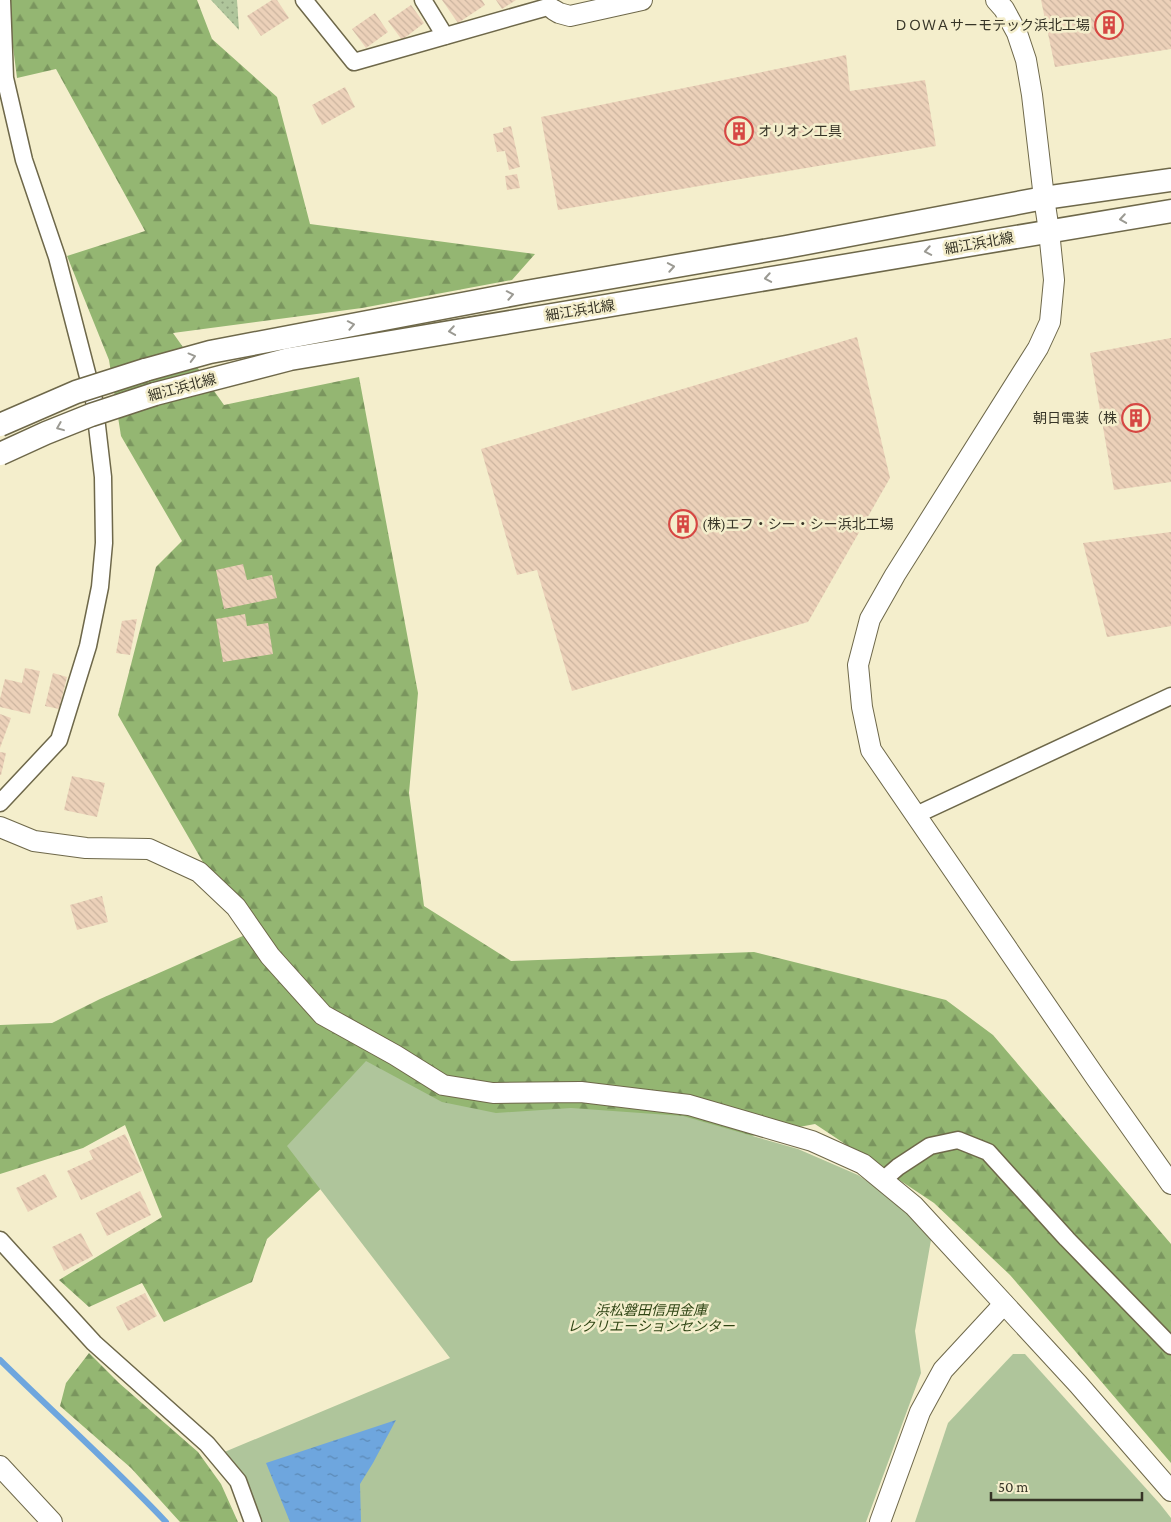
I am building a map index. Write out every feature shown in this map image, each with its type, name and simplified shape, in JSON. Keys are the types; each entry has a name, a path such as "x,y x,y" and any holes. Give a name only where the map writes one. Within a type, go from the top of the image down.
{"main road":[{"name":"細江浜北線","path":"0,425 76,392 145,370 229,348 526,292 786,248 1044,198 1171,180"},
{"name":"細江浜北線","path":"0,454 91,415 156,394 290,359 1171,211"}],"street":[{"path":"0,803 59,740 88,646 100,587 104,543 104,477 94,400 57,257 24,160 2,78 2,0"},
{"path":"304,0 354,62 551,5 559,13 570,16 638,0"},
{"path":"424,0 445,36"},
{"path":"996,0 1004,9 1017,33 1026,60 1032,95 1054,280 1050,322 1038,348 895,575 870,619 858,665 862,707 871,750 1171,1184"},
{"path":"916,815 1171,696"},
{"path":"0,827 34,841 86,848 149,849 199,872 236,907 270,956 323,1016 395,1055 443,1084 493,1093 581,1092 689,1105 812,1141 863,1164 914,1206 1078,1384 1171,1491"},
{"path":"883,1180 898,1167 930,1146 958,1140 988,1152 1066,1239 1171,1346"},
{"path":"0,1240 94,1343 207,1444 238,1481 254,1522"},
{"path":"880,1522 920,1412 944,1370 1004,1304"},
{"path":"0,1466 52,1522"}],"green space":[{"path":"7,0 197,0 212,39 277,97 310,224 535,254 512,280 362,308 173,333 224,405 359,377 418,693 409,793 424,906 511,961 754,952 946,1000 993,1035 1171,1244 1171,1463 1010,1275 934,1203 815,1124 693,1147 358,1154 267,1239 252,1282 164,1322 142,1283 89,1307 59,1280 162,1217 125,1125 83,1148 0,1174 0,1025 52,1023 100,999 245,935 118,715 156,567 182,541 121,436 109,360 67,256 145,231 56,69 17,78"},
{"path":"211,0 237,0 239,30"},
{"name":"浜松磐田信用金庫 レクリエーションセンター","path":"366,1061 442,1102 496,1113 571,1108 683,1116 798,1149 858,1175 903,1206 931,1240 915,1331 921,1373 866,1522 261,1522 222,1453 450,1358 287,1146"},
{"path":"89,1353 119,1383 198,1452 221,1484 238,1522 180,1522 131,1468 60,1406 66,1383"},
{"path":"1013,1354 1025,1354 1160,1504 1171,1518 1171,1522 915,1522 948,1423"}],"water":[{"path":"396,1420 360,1484 361,1522 290,1522 266,1463"}],"building":[{"path":"272,0 277,0 289,18 261,36 247,16"},
{"path":"442,0 482,0 485,5 458,23"},
{"path":"496,0 516,0 502,9"},
{"name":"ＤＯＷＡサーモテック浜北工場","path":"1041,0 1171,0 1171,49 1055,67"},
{"path":"411,5 424,23 402,40 388,21"},
{"path":"375,13 388,32 366,48 352,29"},
{"name":"オリオン工具","path":"846,55 850,91 925,80 936,146 558,210 541,117"},
{"path":"345,87 355,107 322,125 312,105"},
{"path":"511,126 520,167 509,170 505,151 497,152 493,134 503,132 503,128"},
{"path":"517,174 520,188 507,190 505,176"},
{"name":"(株)エフ・シー・シー浜北工場","path":"857,337 890,478 808,622 572,691 537,570 517,575 481,449"},
{"name":"朝日電装（株","path":"1171,338 1171,482 1114,490 1090,353"},
{"path":"1171,532 1171,626 1107,637 1083,543"},
{"path":"243,564 247,580 272,575 277,598 224,609 216,570"},
{"path":"245,614 247,626 268,623 273,654 223,662 216,619"},
{"path":"137,619 130,655 116,653 122,621"},
{"path":"25,668 40,671 30,714 0,707 5,679 22,683"},
{"path":"53,673 67,677 59,709 45,706"},
{"path":"0,714 11,718 0,748"},
{"path":"0,752 6,753 1,775 0,775"},
{"path":"72,776 105,783 97,817 64,810"},
{"path":"102,896 108,922 77,930 70,905"},
{"path":"125,1134 142,1171 81,1200 67,1171 93,1159 89,1151"},
{"path":"45,1174 57,1197 28,1212 16,1188"},
{"path":"140,1191 151,1215 107,1236 96,1213"},
{"path":"81,1233 93,1256 64,1271 52,1247"},
{"path":"145,1293 157,1316 128,1331 116,1307"}],"waterway":[{"path":"0,1360 105,1460 166,1522"}],"place":[{"name":"ＤＯＷＡサーモテック浜北工場","path":"1109,25"},
{"name":"オリオン工具","path":"739,131"},
{"name":"朝日電装（株","path":"1136,418"},
{"name":"(株)エフ・シー・シー浜北工場","path":"683,524"}]}
